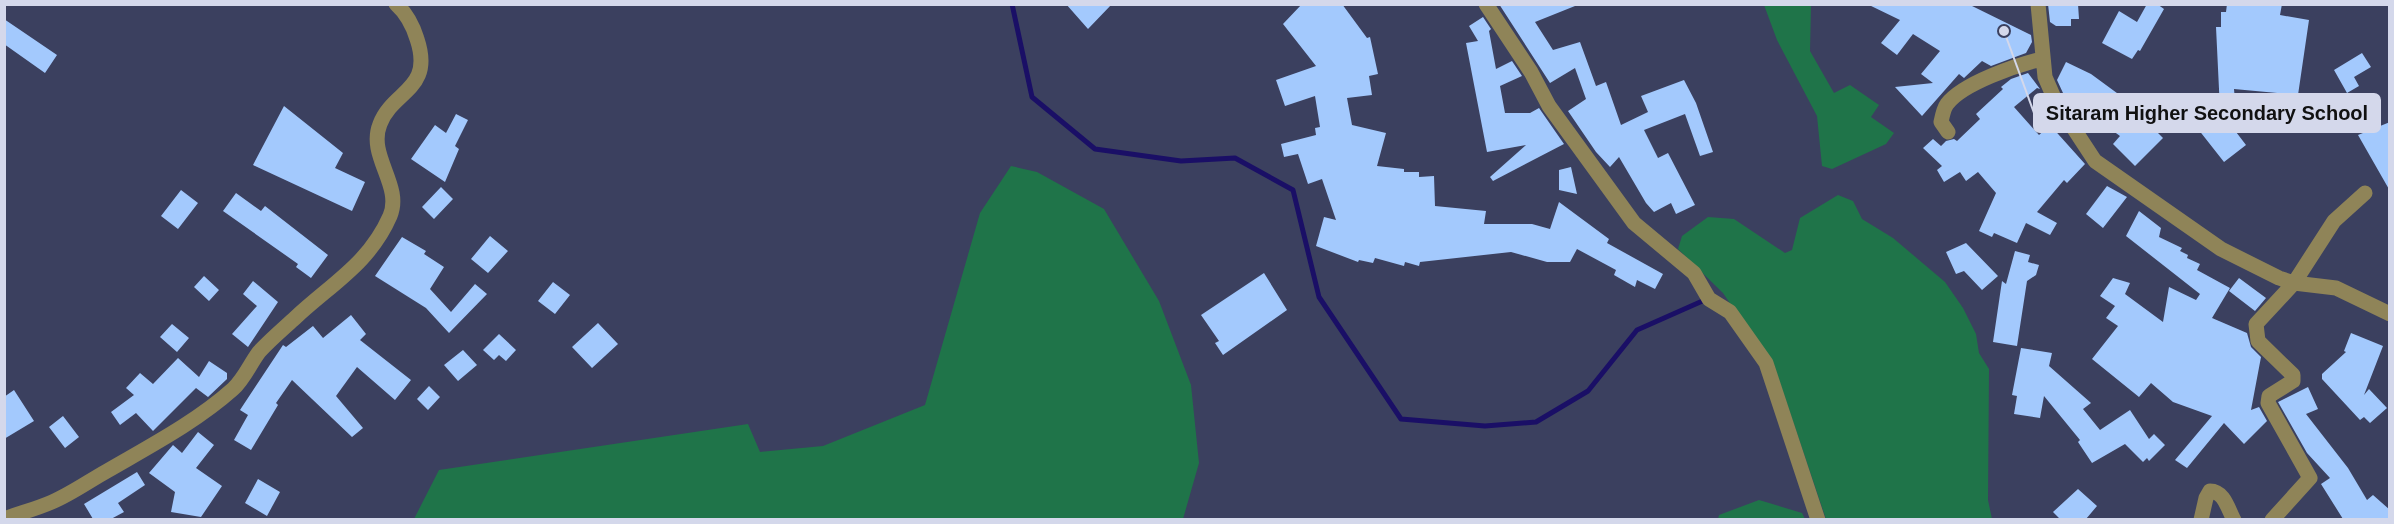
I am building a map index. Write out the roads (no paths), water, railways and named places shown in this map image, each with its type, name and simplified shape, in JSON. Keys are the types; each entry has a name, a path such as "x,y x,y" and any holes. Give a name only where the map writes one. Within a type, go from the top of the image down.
{"street":[{"path":"4,519 53,502 157,442 205,410 234,388 260,351 362,261 377,241 391,213 392,193 377,150 380,121 415,82 421,67 422,52 416,35 404,10 396,4"},
{"path":"1486,4 1532,72 1549,106 1634,223 1694,273 1709,299 1730,312 1766,363 1818,519"},
{"path":"2038,4 2045,77 2055,100 2096,161 2221,249 2294,283 2337,288 2390,314"},
{"path":"1948,132 1941,122 1946,104 1961,93 2007,69 2042,59"},
{"path":"2272,519 2310,478 2268,403 2270,396 2293,381 2293,375 2258,341 2256,324 2294,283 2334,221 2365,193"},
{"path":"2201,519 2210,491 2221,495 2234,519"}],"waterway":[{"path":"1012,4 1032,97 1095,149 1181,161 1235,158 1293,190 1319,297 1401,419 1485,426 1536,422 1588,391 1637,330 1707,299"}],"place":[{"name":"Sitaram Higher Secondary School","path":"2004,31"}]}
